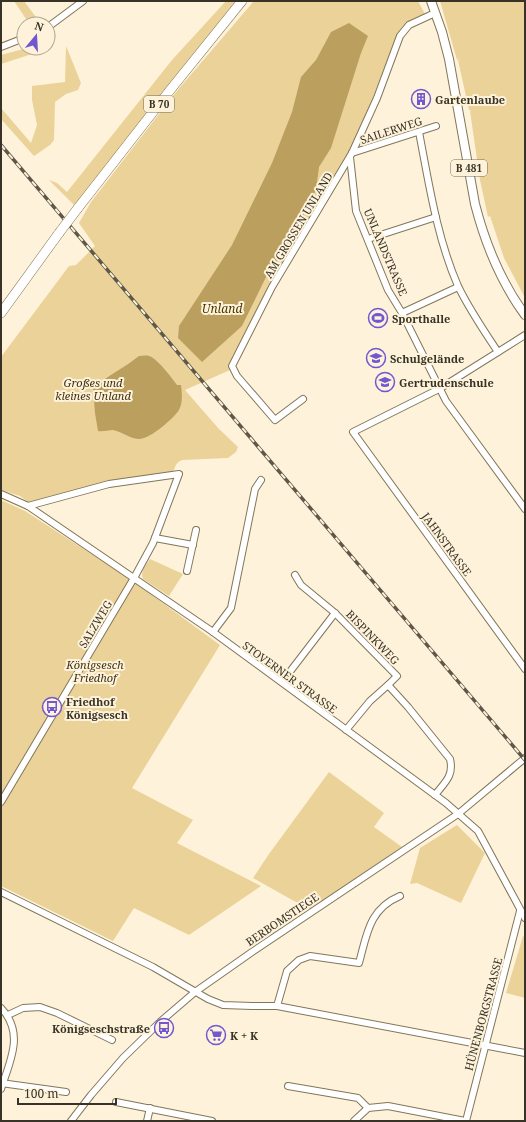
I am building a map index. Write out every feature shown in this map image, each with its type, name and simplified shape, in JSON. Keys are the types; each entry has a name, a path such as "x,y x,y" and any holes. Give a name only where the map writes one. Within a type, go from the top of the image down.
{"highway":[{"name":"B 70","path":"1,313 58,233 152,112 242,1"}],"main road":[{"name":"B 481","path":"432,1 449,59 475,204 480,222 487,244 497,267 525,315"}],"street":[{"path":"56,21 83,1"},
{"name":"AM GROSSEN UNLAND","path":"303,399 275,420 237,376 232,366 272,287 351,155 377,98 400,36 409,25 435,13"},
{"path":"1,47 16,41"},
{"name":"SAILERWEG","path":"351,155 436,126"},
{"path":"419,132 436,217 458,287 476,319 498,352"},
{"name":"UNLANDSTRASSE","path":"351,155 356,211 388,290 402,313 446,401 525,509"},
{"path":"368,239 436,217"},
{"path":"402,313 458,287"},
{"path":"439,389 525,335"},
{"name":"JAHNSTRASSE","path":"439,389 353,432 525,668"},
{"name":"SALZWEG","path":"1,802 134,578 155,538 179,474 109,484 28,506"},
{"path":"213,632 231,608 255,489 261,480"},
{"name":"STOVERNER STRASSE","path":"1,494 28,506 213,632 435,795 478,831 525,918"},
{"path":"187,572 196,530"},
{"path":"155,538 192,545"},
{"name":"BISPINKWEG","path":"295,575 301,585 335,613 397,676 388,685"},
{"path":"282,682 335,613"},
{"path":"346,730 370,701 388,685 450,759 452,768 450,776 435,795"},
{"name":"BERBOMSTIEGE","path":"71,1121 91,1095 128,1054 160,1022 196,992 252,952 458,814 525,758"},
{"path":"1,892 153,967 208,999 223,1005 277,1006 525,1053"},
{"path":"277,1006 287,971 299,960 310,956 359,963 374,917 382,906 400,896"},
{"name":"HÜNENBORGSTRASSE","path":"466,1121 520,911"},
{"path":"8,1015 23,1008 40,1007 57,1013 112,1040"},
{"path":"1,1008 8,1015 15,1041 2,1085 66,1092"},
{"path":"288,1086 358,1098 368,1108"},
{"path":"116,1102 212,1121"},
{"path":"354,1121 368,1108 388,1106 466,1121"},
{"path":"147,1121 150,1108"}],"green space":[{"path":"14,1 24,1 35,16 24,16"},
{"path":"226,1 239,1 82,198 74,205 49,180 57,183 67,192 172,60"},
{"name":"Großes und kleines Unland","path":"254,1 418,1 425,14 403,26 395,40 353,145 317,203 234,354 230,363 230,370 185,390 219,429 238,447 236,452 228,458 182,460 175,467 173,474 156,475 32,505 20,496 1,490 1,357 69,266 76,265 95,246 79,223 91,202 176,92"},
{"path":"440,1 525,1 525,298 504,258 490,216 488,217 480,180 471,110 469,110 458,60 460,59 457,60"},
{"path":"66,46 81,83 78,90 66,94 55,102 54,140 50,145 34,156 1,119 1,108 31,143 37,125 32,100 32,86 65,82"},
{"path":"16,51 16,56 26,56 1,64 1,55"},
{"name":"Königsesch Friedhof","path":"1,500 25,511 130,579 220,645 132,788 193,820 177,843 261,886 189,935 134,908 113,941 1,886"},
{"path":"150,559 183,574 169,596 143,579 143,571"},
{"path":"329,772 384,813 374,827 402,847 310,910 253,878"},
{"path":"457,825 485,853 461,903 417,883 410,884 420,848"},
{"path":"523,936 525,937 525,998 506,993"}],"water":[{"name":"Unland","path":"349,23 368,36 361,53 331,148 319,167 316,190 286,249 267,275 242,326 202,362 178,338 179,326 232,245 272,163 292,112 301,77 316,60 331,32"},
{"path":"139,356 148,356 156,360 177,385 181,385 182,401 179,410 161,428 145,438 133,438 113,430 98,431 93,388"}],"railway":[{"path":"1,145 525,760"}],"place":[{"name":"Gartenlaube","path":"421,99"},
{"name":"Sporthalle","path":"378,318"},
{"name":"Schulgelände","path":"376,358"},
{"name":"Gertrudenschule","path":"385,382"},
{"name":"Friedhof Königsesch","path":"52,707"},
{"name":"Königseschstraße","path":"164,1028"},
{"name":"K + K","path":"216,1035"}]}
